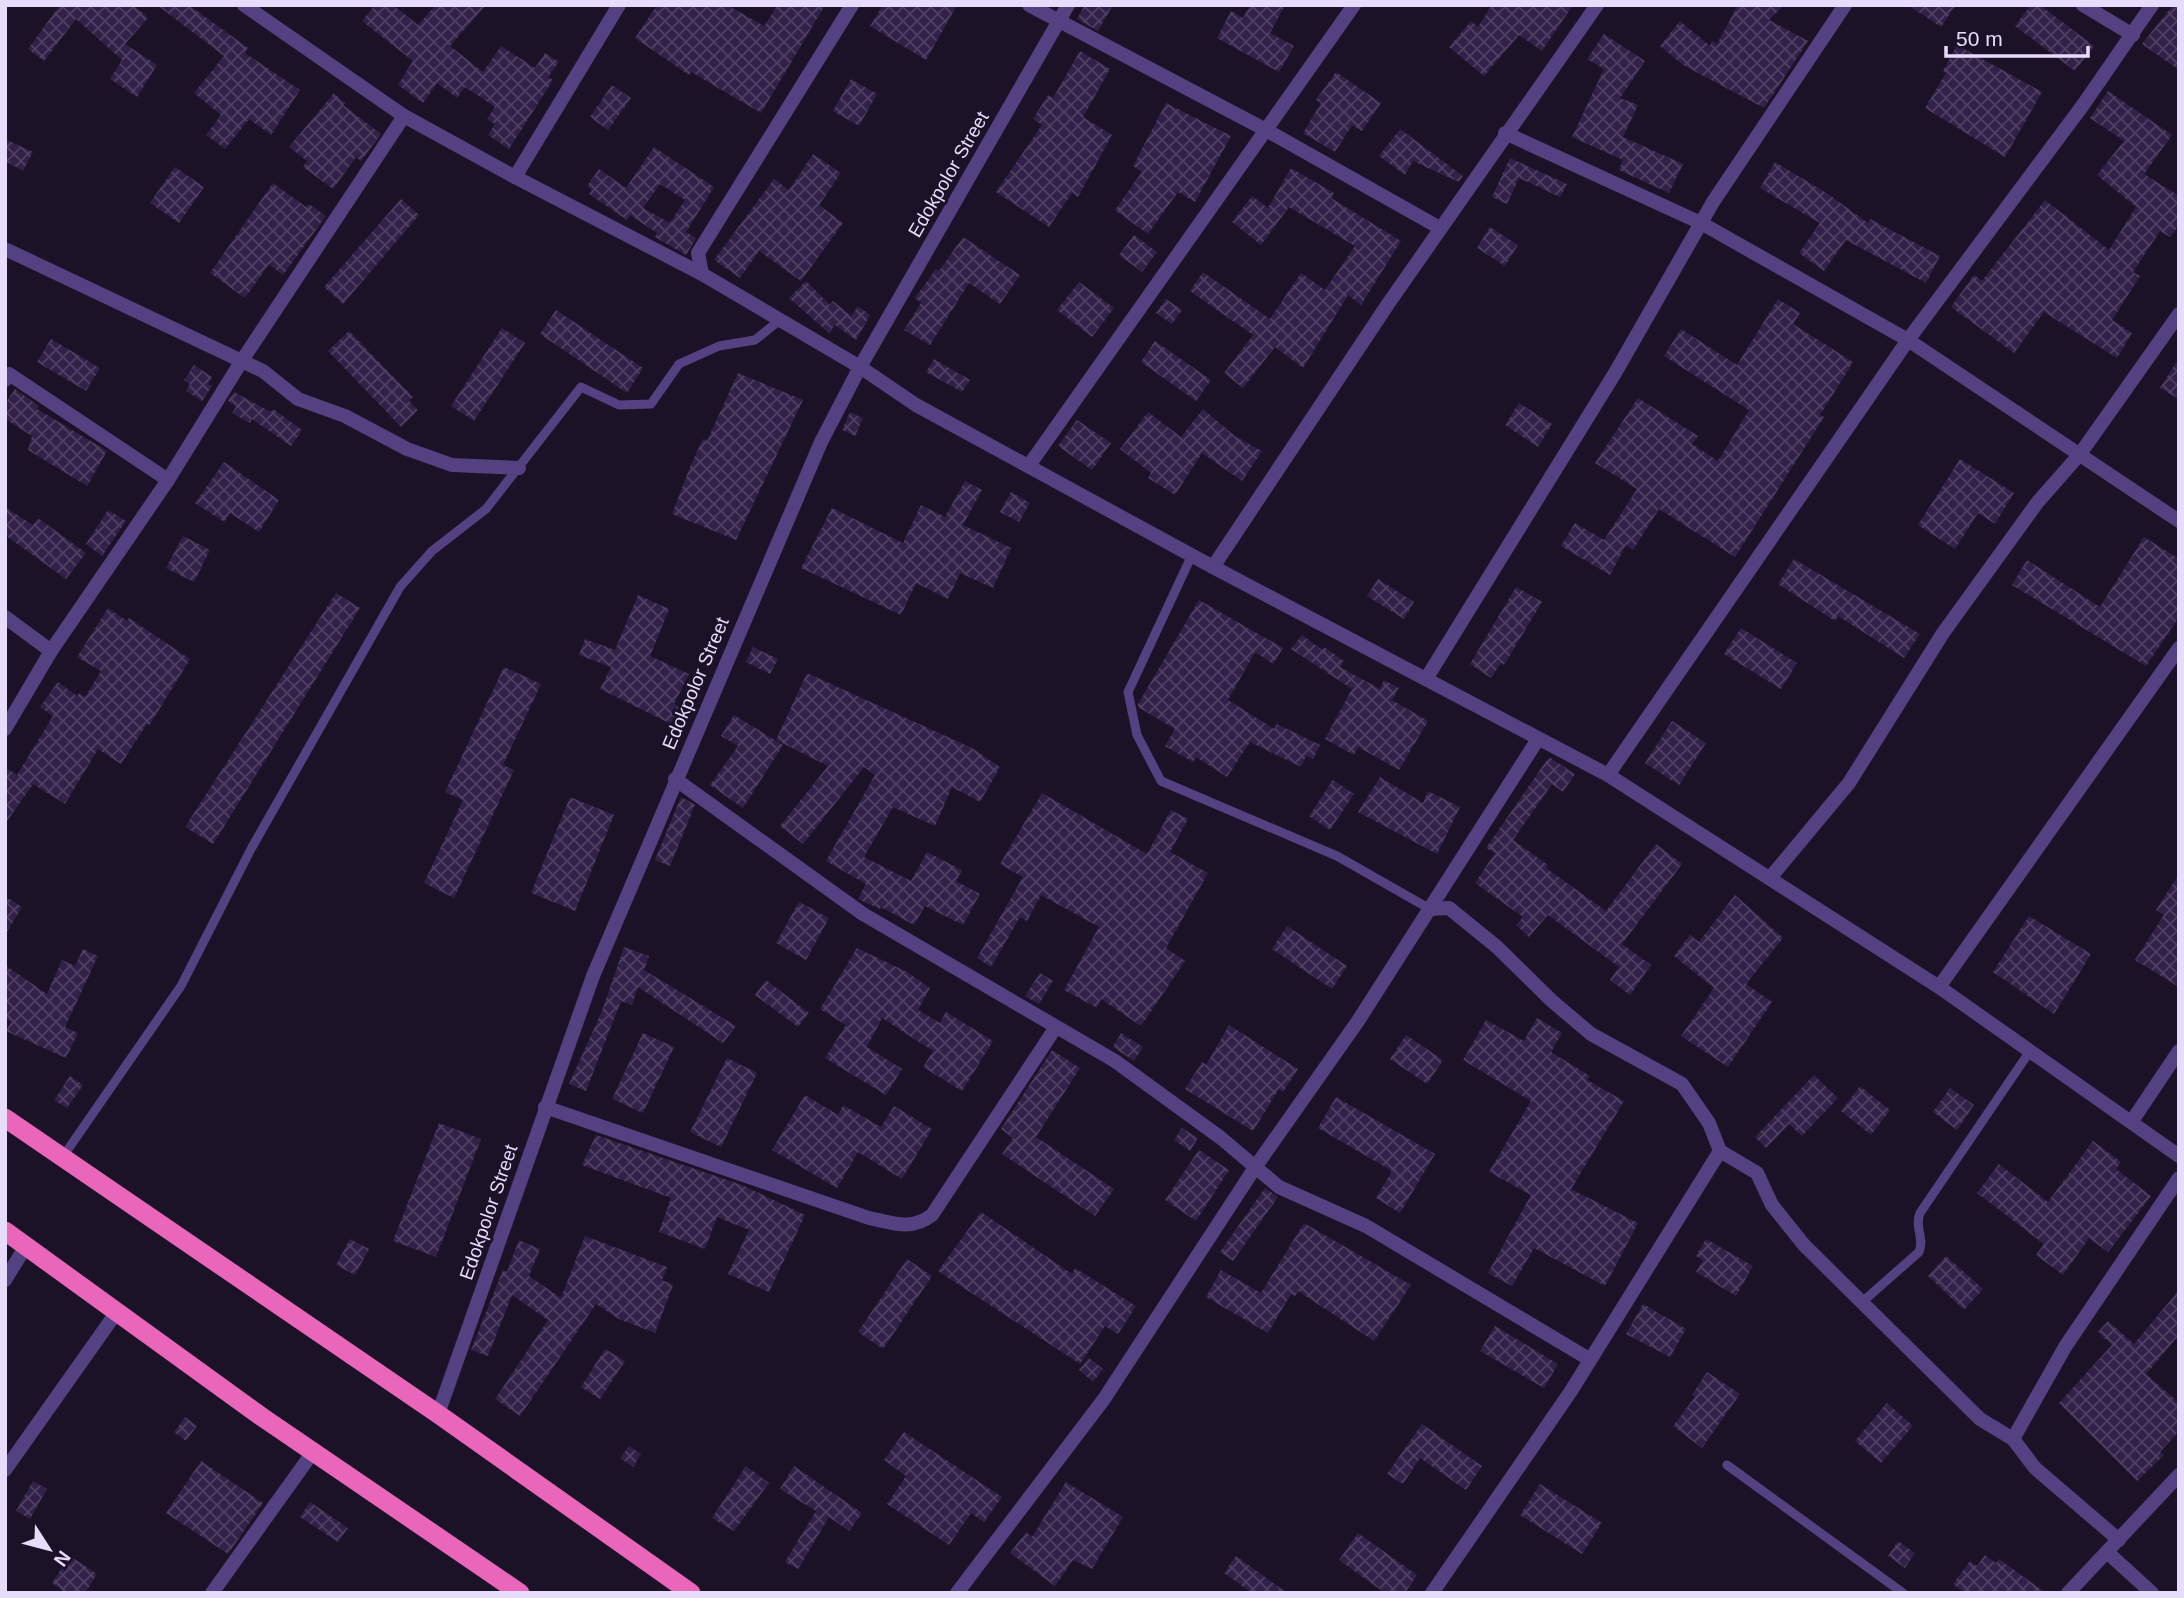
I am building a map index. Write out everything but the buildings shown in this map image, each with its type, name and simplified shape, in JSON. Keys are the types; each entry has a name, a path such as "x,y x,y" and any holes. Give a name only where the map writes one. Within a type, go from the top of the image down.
{"highway":[{"path":"5,1118 438,1414 691,1593"},
{"path":"5,1231 313,1452 520,1593"}],"street":[{"path":"244,5 404,116 702,274 860,367 892,391 1030,464 1213,567 1608,775 1939,987 2179,1156"},
{"path":"515,177 619,5"},
{"path":"702,274 698,253 852,5"},
{"path":"1029,5 1266,130 1440,228"},
{"name":"Edokpolor Street","path":"438,1414 593,976 821,442 860,367 1068,5"},
{"path":"1030,464 1354,5"},
{"path":"1213,567 1440,228 1597,5"},
{"path":"1426,679 1615,373 1701,223 1845,5"},
{"path":"2083,5 2133,35"},
{"path":"1608,775 1908,340 2133,35 2152,5"},
{"path":"5,729 51,651 168,480 241,362 404,116"},
{"path":"1505,133 1701,223 1908,340 2179,522"},
{"path":"5,249 262,370 298,399 345,416 407,449 452,465 519,468"},
{"path":"1770,878 1849,783 1943,633 2037,503 2080,454 2179,314"},
{"path":"5,380 9,374 168,480"},
{"path":"5,617 51,651"},
{"path":"1939,987 2179,648"},
{"path":"957,1593 1104,1399 1256,1166 1358,1021 1538,739"},
{"path":"675,779 863,914 1115,1061 1256,1166 1279,1187 1366,1226 1589,1359"},
{"path":"1430,909 1449,908 1497,947 1552,1002 1591,1034 1682,1084 1709,1123 1720,1151 1757,1173 1772,1205 1796,1235 1861,1303 1980,1419 2013,1440 2035,1468 2119,1540"},
{"path":"545,1107 869,1218 905,1226 923,1222 932,1215 1056,1027"},
{"path":"2132,1121 2179,1051"},
{"path":"1432,1593 1571,1391 1720,1151"},
{"path":"2013,1440 2065,1347 2179,1178"},
{"path":"5,1280 26,1246"},
{"path":"5,1470 116,1313"},
{"path":"212,1593 313,1452"},
{"path":"2068,1593 2179,1475"},
{"path":"2107,1552 2152,1593"}],"lane":[{"path":"62,1158 181,986 250,849 400,587 432,551 486,509 581,387 619,405 651,404 679,364 719,346 755,340 781,319"},
{"path":"1192,555 1128,692 1138,735 1161,781 1337,856 1430,909"},
{"path":"1861,1303 1919,1252 1922,1242 1917,1225 1920,1213 2031,1051"},
{"path":"1727,1465 1903,1593"}]}
